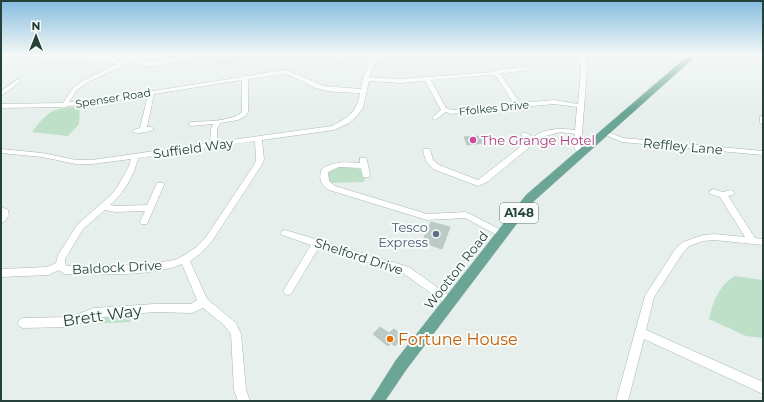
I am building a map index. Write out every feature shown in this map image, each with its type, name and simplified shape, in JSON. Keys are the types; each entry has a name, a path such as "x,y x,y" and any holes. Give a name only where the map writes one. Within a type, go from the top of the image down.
{"main road":[{"name":"Wootton Road","path":"377,401 401,365 449,301 530,198 673,74"}],"street":[{"path":"64,106 75,89 84,82 101,74"},
{"name":"Spenser Road","path":"1,106 64,106 264,74"},
{"name":"Spenser Road","path":"293,74 316,86 326,89 364,91"},
{"name":"Suffield Way","path":"1,151 42,155 84,162 325,130 342,124 359,111 368,74"},
{"path":"367,78 400,81 471,74"},
{"path":"496,74 519,106"},
{"path":"584,74 577,146 579,150 586,149"},
{"path":"191,124 217,122 237,118 243,115 245,112 245,77"},
{"name":"Ffolkes Drive","path":"427,78 444,110 455,112 554,102 581,106"},
{"path":"1,94 18,84"},
{"path":"143,130 152,92"},
{"path":"435,118 444,110"},
{"path":"763,117 763,123"},
{"path":"213,145 214,130 217,122"},
{"path":"135,131 151,129"},
{"path":"427,151 430,161 436,167 480,186 484,180 540,135 565,130 578,135"},
{"name":"Reffley Lane","path":"605,133 622,140 763,153"},
{"path":"524,135 534,140"},
{"name":"Baldock Drive","path":"1,273 48,271 60,265 64,270 163,266 185,260 201,248 209,239 257,166 260,160 258,139"},
{"path":"60,265 61,258 80,227 114,197 126,181 136,156"},
{"path":"366,175 363,163 342,164 332,166 325,171 324,180 328,186 332,188 427,217 466,215 502,234"},
{"path":"144,222 160,184"},
{"path":"713,192 726,194 752,241"},
{"path":"103,206 115,209 150,208"},
{"path":"1,210 5,212 1,220"},
{"name":"Shelford Drive","path":"285,233 406,270 449,301"},
{"path":"622,401 650,296 679,251 686,244 703,238 714,237 763,242"},
{"path":"288,290 317,243"},
{"path":"185,260 203,302 228,322 236,334 240,390 244,401"},
{"name":"Brett Way","path":"23,323 70,322 94,313 154,308 192,309 203,302"},
{"path":"640,332 744,381 763,388"}],"green space":[{"path":"80,106 79,124 68,136 32,132 48,114 57,109"},
{"path":"345,166 359,169 365,176 364,182 331,183 329,181 328,174 334,167"},
{"path":"735,276 763,280 763,338 746,336 709,319 712,307 721,289 730,279"},
{"path":"134,313 130,322 91,324 100,317"}],"building":[{"name":"The Grange Hotel","path":"480,136 483,143 467,145 464,137"},
{"name":"Tesco Express","path":"431,222 450,227 442,249 422,242"},
{"name":"Fortune House","path":"380,327 389,333 394,329 403,336 395,346 391,343 388,346 373,334"}],"place":[{"name":"The Grange Hotel","path":"473,140"},
{"name":"Tesco Express","path":"436,234"},
{"name":"Fortune House","path":"390,339"}]}
